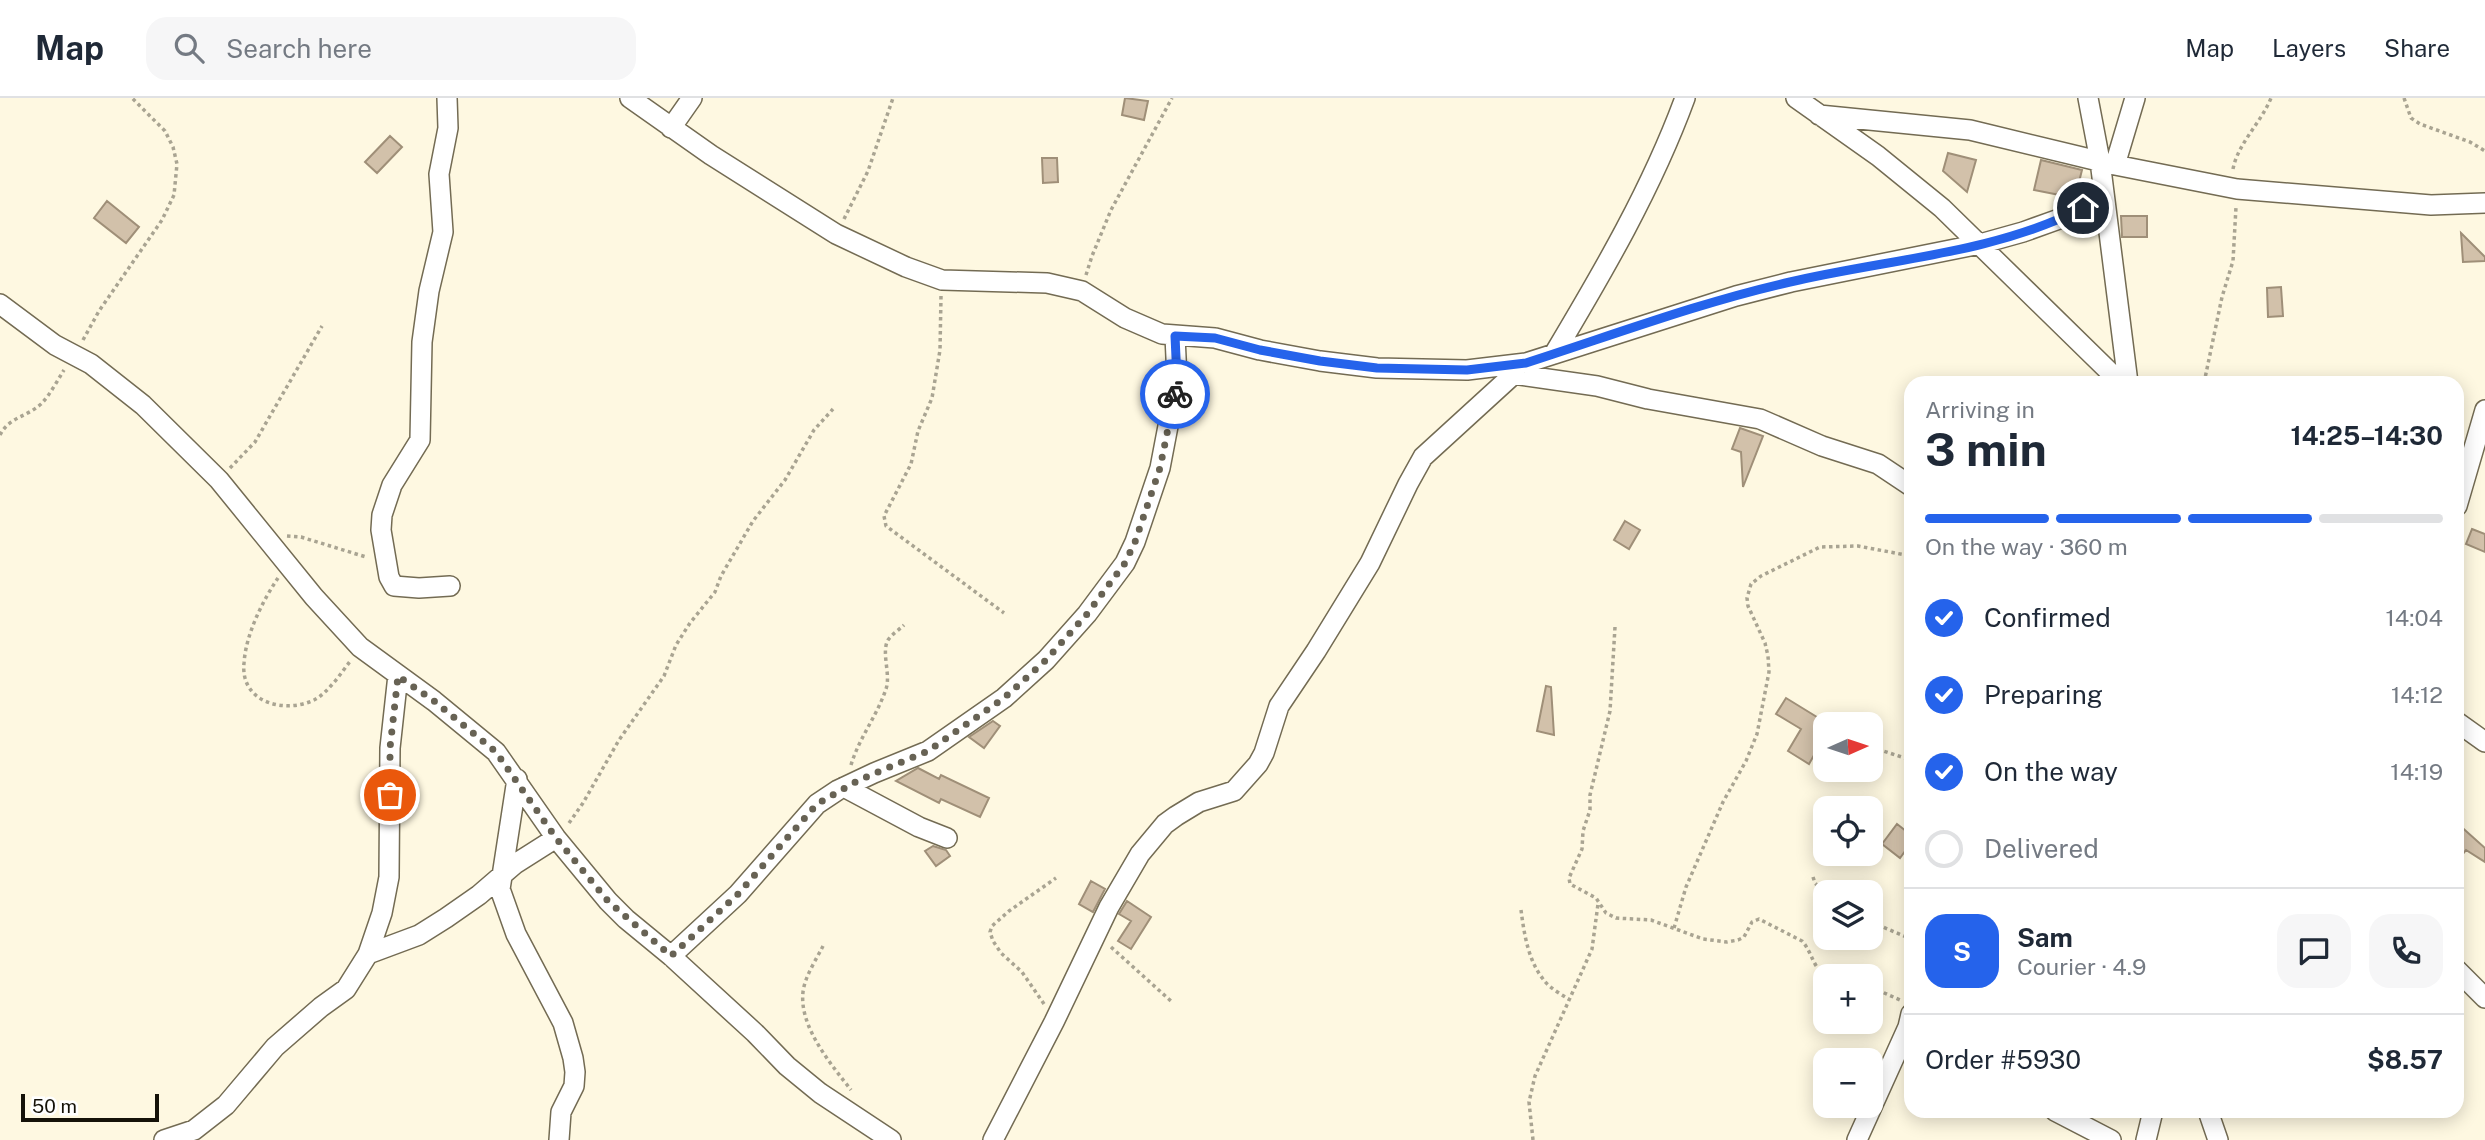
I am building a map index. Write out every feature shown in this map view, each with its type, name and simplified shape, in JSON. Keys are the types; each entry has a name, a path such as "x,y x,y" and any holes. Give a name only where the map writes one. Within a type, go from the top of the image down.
{"street":[{"path":"447,98 448,128 439,162 443,232 429,291 422,342 420,440 388,495 381,530 389,577 396,588 450,586"},
{"path":"630,98 671,128 836,234 906,267 942,280 1047,283 1091,295 1145,328 1175,336 1215,338 1272,352 1377,368 1520,369 1648,399 1760,419 1822,446 1878,464 1904,481"},
{"path":"671,128 692,98"},
{"path":"1554,354 1604,269 1657,167 1685,98"},
{"path":"1796,98 1942,208 2114,376"},
{"path":"2088,98 2107,163"},
{"path":"2127,376 2104,197 2107,163 2135,98"},
{"path":"1819,115 1970,130 2107,163 2234,189 2431,205 2485,202"},
{"path":"993,1140 1109,907 1140,854 1165,824 1199,802 1234,790 1258,764 1279,706 1370,563 1423,457 1520,369 1554,354 1725,299 1980,244 2062,218 2104,197"},
{"path":"0,304 33,331 91,364 134,397 219,480 360,647 434,701 496,752 556,838 608,901 755,1033 787,1066 820,1093 891,1140"},
{"path":"671,956 738,894 817,804 844,787 920,755 1004,698 1046,660 1087,614 1125,563 1135,542 1160,468 1177,379 1175,336"},
{"path":"2464,482 2485,410"},
{"path":"164,1140 194,1130 226,1105 275,1047 346,989 368,954 382,913 389,877 390,748 398,676"},
{"path":"2464,727 2485,742"},
{"path":"517,779 500,889 516,934 563,1023 573,1058 575,1080 561,1112 559,1140"},
{"path":"844,787 919,827 947,838"},
{"path":"368,954 419,934 479,895 515,864 556,838"},
{"path":"2464,977 2485,998"},
{"path":"1857,1140 1904,1028"},
{"path":"2069,1118 2111,1140"},
{"path":"2146,1140 2151,1118"},
{"path":"2210,1118 2218,1140"}],"path":[{"path":"0,435 11,420 41,403 162,219 174,195 177,164 173,147 165,131 132,98"},
{"path":"836,234 867,171 893,98"},
{"path":"1091,295 1086,276 1091,256 1111,211 1172,98"},
{"path":"2205,376 2222,297 2233,261 2235,156 2264,116 2271,98"},
{"path":"2404,98 2411,118 2420,124 2470,142 2485,151"},
{"path":"942,280 940,350 932,398 918,431 911,464 884,522 1004,613"},
{"path":"219,480 256,442 322,326"},
{"path":"556,838 583,803 619,740 664,676 676,645 690,622 715,592 721,576 754,521 785,480 814,430 832,409"},
{"path":"267,538 292,535 341,547 363,557 384,555"},
{"path":"1674,928 1686,887 1723,802 1746,761 1757,734 1769,672 1765,643 1748,606 1751,584 1761,576 1821,547 1858,546 1904,555"},
{"path":"288,564 268,593 256,618 243,664 251,691 261,700 280,706 316,699 360,647"},
{"path":"844,787 860,740 886,691 887,641 904,625"},
{"path":"1615,627 1611,711 1592,786 1582,849 1569,879 1570,884 1594,897 1606,913 1615,918 1651,920 1703,939 1727,942 1744,937 1752,922 1759,919 1802,941 1815,964"},
{"path":"1883,751 1904,758"},
{"path":"1052,1026 1039,994 1023,972 1001,953 990,932 992,926 1009,911 1056,878"},
{"path":"1533,1140 1529,1107 1533,1083 1592,949 1599,903"},
{"path":"1521,910 1524,933 1541,976 1547,984 1570,1000"},
{"path":"1883,927 1904,936"},
{"path":"1096,935 1172,1002"},
{"path":"823,946 804,988 804,1004 817,1040 857,1097"},
{"path":"1883,997 1904,1015"}],"building":[{"path":"1125,98 1148,101 1144,120 1122,115"},
{"path":"390,136 402,147 377,173 365,162"},
{"path":"1948,153 1976,160 1967,192 1943,171"},
{"path":"1042,158 1057,158 1058,182 1043,183"},
{"path":"2041,160 2082,170 2075,198 2034,190"},
{"path":"107,201 139,227 126,243 94,218"},
{"path":"2121,216 2147,216 2147,237 2122,237"},
{"path":"2461,233 2485,257 2485,261 2463,262"},
{"path":"2281,287 2283,316 2268,317 2267,288"},
{"path":"1740,428 1763,436 1743,487 1741,452 1732,449"},
{"path":"1625,521 1640,530 1629,549 1614,540"},
{"path":"2472,529 2485,534 2485,552 2466,544"},
{"path":"1546,686 1551,687 1554,735 1537,731"},
{"path":"1786,698 1813,715 1813,757 1809,764 1788,751 1801,729 1776,714"},
{"path":"993,721 1000,726 984,748 969,737"},
{"path":"918,768 939,779 941,775 989,798 980,817 941,799 939,803 896,781"},
{"path":"1897,824 1904,830 1904,853 1900,858 1883,845"},
{"path":"2464,829 2485,848 2485,862 2466,850 2464,852"},
{"path":"933,846 946,850 950,856 936,866 925,851"},
{"path":"1091,881 1105,889 1093,912 1079,904"},
{"path":"1127,901 1151,917 1131,949 1118,941 1131,921 1119,914"}],"way so far":[{"path":"390,795 390,748 398,676 434,701 496,752 556,838 608,901 671,956 738,894 817,804 838,790 928,751 1004,698 1046,660 1087,614 1125,563 1135,542 1160,468 1175,394"}],"route":[{"path":"1175,394 1175,336 1215,338 1260,350 1377,368 1467,370 1502,367 1526,363 1736,296 1791,282 1923,257 2024,232 2083,208"}]}
